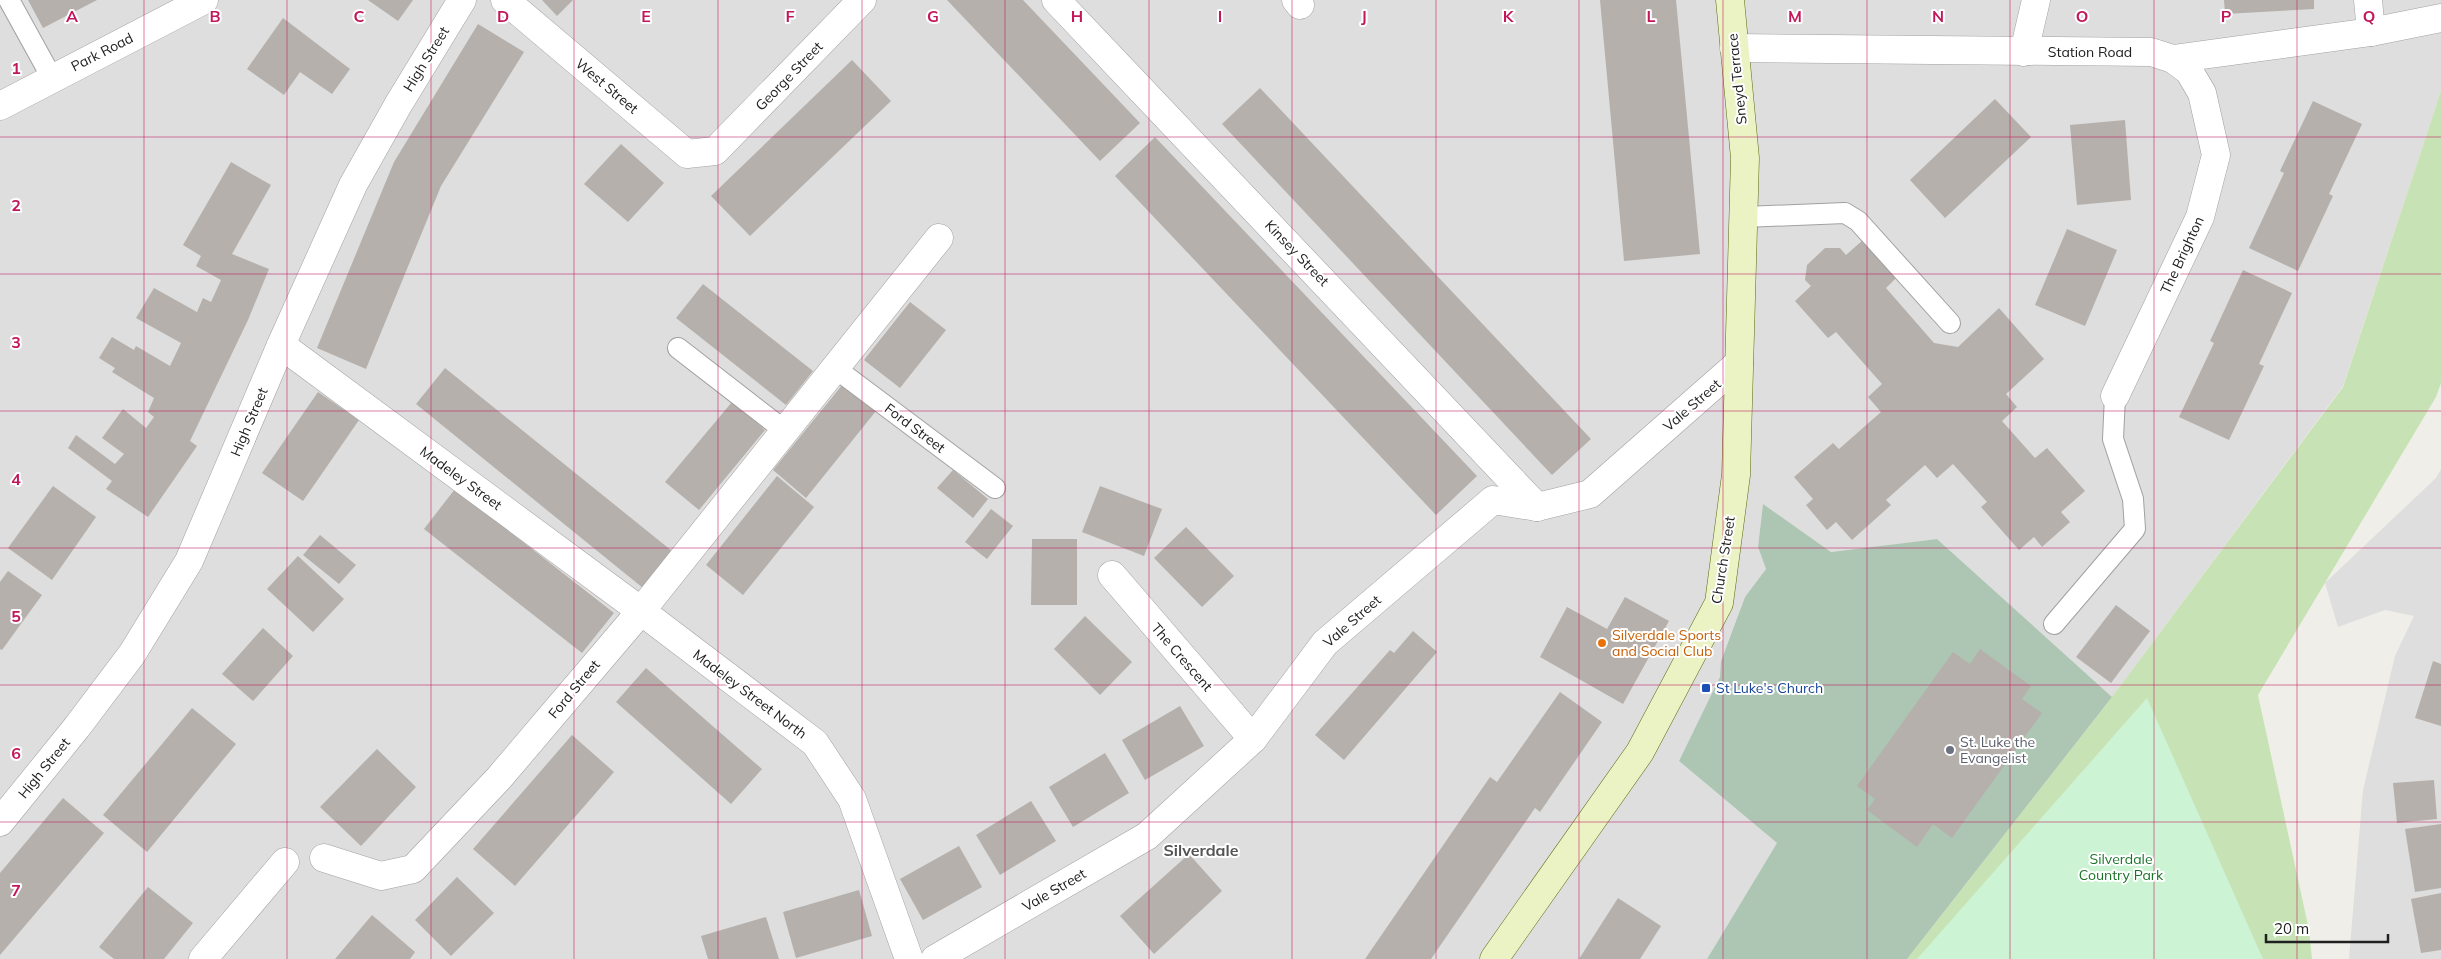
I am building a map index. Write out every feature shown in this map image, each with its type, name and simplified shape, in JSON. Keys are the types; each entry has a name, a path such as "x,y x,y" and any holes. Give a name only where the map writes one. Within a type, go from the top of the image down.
{"main road":[{"name":"Sneyd Terrace","path":"1730,0 1746,158"},
{"name":"Church Street","path":"1494,959 1640,752 1719,603 1736,475 1746,158"}],"street":[{"name":"Park Road","path":"0,106 204,0"},
{"name":"High Street","path":"0,822 77,727 132,654 189,560 281,345 354,185 398,105 462,0"},
{"name":"West Street","path":"505,0 687,154 715,151"},
{"name":"George Street","path":"715,151 862,0"},
{"name":"Kinsey Street","path":"1056,0 1537,507"},
{"path":"2024,52 2036,0"},
{"path":"2368,0 2371,32"},
{"name":"Station Road","path":"1734,48 2151,52 2173,59 2371,32 2441,18"},
{"name":"The Brighton","path":"2115,396 2200,217 2216,155 2202,94 2189,71 2173,59"},
{"name":"Ford Street","path":"324,858 381,876 413,869 499,778 641,611 938,238"},
{"name":"Madeley Street","path":"281,345 641,611"},
{"name":"Vale Street","path":"935,959 1146,836 1253,739 1325,643 1493,500 1537,507 1590,494 1739,364"},
{"name":"The Crescent","path":"1112,575 1253,739"},
{"name":"Madeley Street North","path":"641,611 815,743 852,799 909,959"},
{"path":"203,959 285,862"}],"lane":[{"path":"9,0 52,78"},
{"path":"1744,217 1845,213 1858,221 1950,323"},
{"path":"678,348 785,430"},
{"name":"Ford Street","path":"835,368 995,488"},
{"path":"2054,624 2135,529 2133,499 2113,439 2115,396"}],"shaded area":[{"path":"0,0 2441,0 2441,91 2343,386 2112,697 1937,539 1831,552 1763,504 1758,547 1766,569 1745,597 1721,660 1721,677 1679,761 1777,843 1707,959 0,959"},
{"path":"2441,469 2441,959 2349,959 2363,790 2395,656 2414,616 2385,610 2338,627 2325,583 2436,478"}],"green space":[{"path":"2441,91 2441,383 2436,397 2258,695 2309,930 2312,959 1907,959 2112,697 2343,387"},
{"path":"1763,504 1831,552 1937,539 2112,697 1907,959 1707,959 1777,843 1679,761 1720,677 1721,661 1745,597 1766,569 1758,547"},
{"name":"Silverdale Country Park","path":"2147,698 2263,959 1917,959"}],"building":[{"path":"28,0 97,0 43,28"},
{"path":"368,0 413,0 398,21"},
{"path":"542,0 573,0 557,16"},
{"path":"947,0 1023,0 1140,123 1100,161"},
{"path":"1600,0 1676,0 1700,254 1624,261"},
{"path":"2224,0 2314,0 2314,9 2225,14"},
{"path":"283,18 350,69 332,94 300,72 284,95 247,69"},
{"path":"478,24 524,52 441,186 366,369 317,348 394,162"},
{"path":"852,60 891,101 750,236 711,196"},
{"path":"1260,88 1591,439 1552,475 1222,124"},
{"path":"1995,99 2031,137 1945,218 1910,180"},
{"path":"2313,101 2362,124 2329,194 2333,196 2298,271 2249,248 2284,173 2280,171"},
{"path":"2125,120 2131,200 2077,205 2070,125"},
{"path":"1155,137 1477,476 1436,515 1115,176"},
{"path":"621,144 664,183 628,222 584,184"},
{"path":"231,162 271,185 232,254 269,269 248,320 190,441 197,446 148,517 106,489 112,481 68,448 76,435 115,464 124,454 102,438 123,409 146,428 154,417 148,412 154,398 112,372 115,368 99,358 112,337 134,350 136,346 170,366 181,343 136,318 154,288 197,312 203,298 211,302 221,280 196,266 201,256 183,245"},
{"path":"2067,229 2117,250 2085,326 2035,305"},
{"path":"1863,240 1896,278 1886,288 1934,343 1958,347 1999,308 2044,359 2006,394 2017,407 2002,421 2035,458 2047,448 2085,491 2061,512 2070,522 2042,547 2034,537 2019,550 1981,507 1987,502 1953,464 1937,478 1925,465 1886,500 1891,505 1852,540 1836,522 1827,530 1806,505 1813,499 1794,477 1833,443 1839,449 1881,412 1868,397 1882,384 1836,332 1828,338 1795,301 1811,286 1805,280 1807,265 1825,248 1840,248 1846,255"},
{"path":"2243,270 2292,293 2259,364 2264,366 2229,440 2179,417 2214,343 2210,341"},
{"path":"703,284 813,371 786,405 676,318"},
{"path":"910,302 946,330 900,388 864,360"},
{"path":"445,368 672,551 643,588 416,404"},
{"path":"843,384 876,411 806,498 773,470"},
{"path":"318,392 359,420 303,501 262,473"},
{"path":"732,402 765,430 699,510 665,482"},
{"path":"953,470 988,499 973,518 937,488"},
{"path":"777,476 814,507 743,595 706,565"},
{"path":"53,486 96,517 52,580 8,548"},
{"path":"1100,486 1162,509 1144,556 1082,532"},
{"path":"455,489 614,613 582,653 424,529"},
{"path":"991,509 1013,526 987,559 965,542"},
{"path":"1186,527 1234,576 1202,607 1154,558"},
{"path":"320,535 356,565 339,584 303,555"},
{"path":"1032,539 1077,539 1077,605 1031,605"},
{"path":"298,556 344,599 313,632 267,589"},
{"path":"8,571 42,595 2,650 0,649 0,582"},
{"name":"Silverdale Sports and Social Club","path":"1625,597 1669,621 1623,704 1540,657 1567,607 1607,629"},
{"path":"2116,605 2150,631 2111,683 2076,657"},
{"path":"1085,616 1132,662 1100,695 1054,649"},
{"path":"263,628 293,656 253,701 222,674"},
{"path":"1413,631 1437,652 1344,760 1315,735 1390,650 1394,653"},
{"name":"St. Luke the Evangelist","path":"1980,649 2031,686 2022,699 2042,713 1952,838 1933,824 1917,847 1867,810 1875,799 1857,786 1953,652 1970,664"},
{"path":"2433,661 2441,664 2441,726 2415,718"},
{"path":"646,668 762,769 731,804 616,702"},
{"path":"1560,692 1602,722 1540,812 1535,808 1431,959 1365,959 1490,777 1497,782"},
{"path":"1180,706 1204,746 1145,780 1122,740"},
{"path":"192,708 236,744 147,852 103,815"},
{"path":"572,735 614,772 515,886 473,849"},
{"path":"377,749 416,787 361,846 320,807"},
{"path":"1105,753 1129,793 1073,827 1049,787"},
{"path":"2434,780 2437,819 2397,823 2393,783"},
{"path":"63,798 104,833 0,955 0,873"},
{"path":"1031,801 1056,841 1000,875 976,835"},
{"path":"2441,824 2441,888 2415,892 2405,829"},
{"path":"959,846 982,887 923,920 900,879"},
{"path":"1189,854 1222,891 1154,954 1120,916"},
{"path":"457,877 494,913 451,956 415,920"},
{"path":"148,887 193,923 164,959 114,959 99,947"},
{"path":"859,890 872,936 796,958 783,912"},
{"path":"2441,893 2441,950 2421,953 2411,899"},
{"path":"1618,898 1661,926 1640,959 1579,959"},
{"path":"372,915 415,952 410,959 335,959"},
{"path":"766,917 779,959 708,959 701,936"}],"place":[{"name":"Silverdale Sports and Social Club","path":"1602,643"},
{"name":"St Luke's Church","path":"1706,688"},
{"name":"St. Luke the Evangelist","path":"1950,750"}],"district":[{"name":"Silverdale","path":"1201,850"}]}
